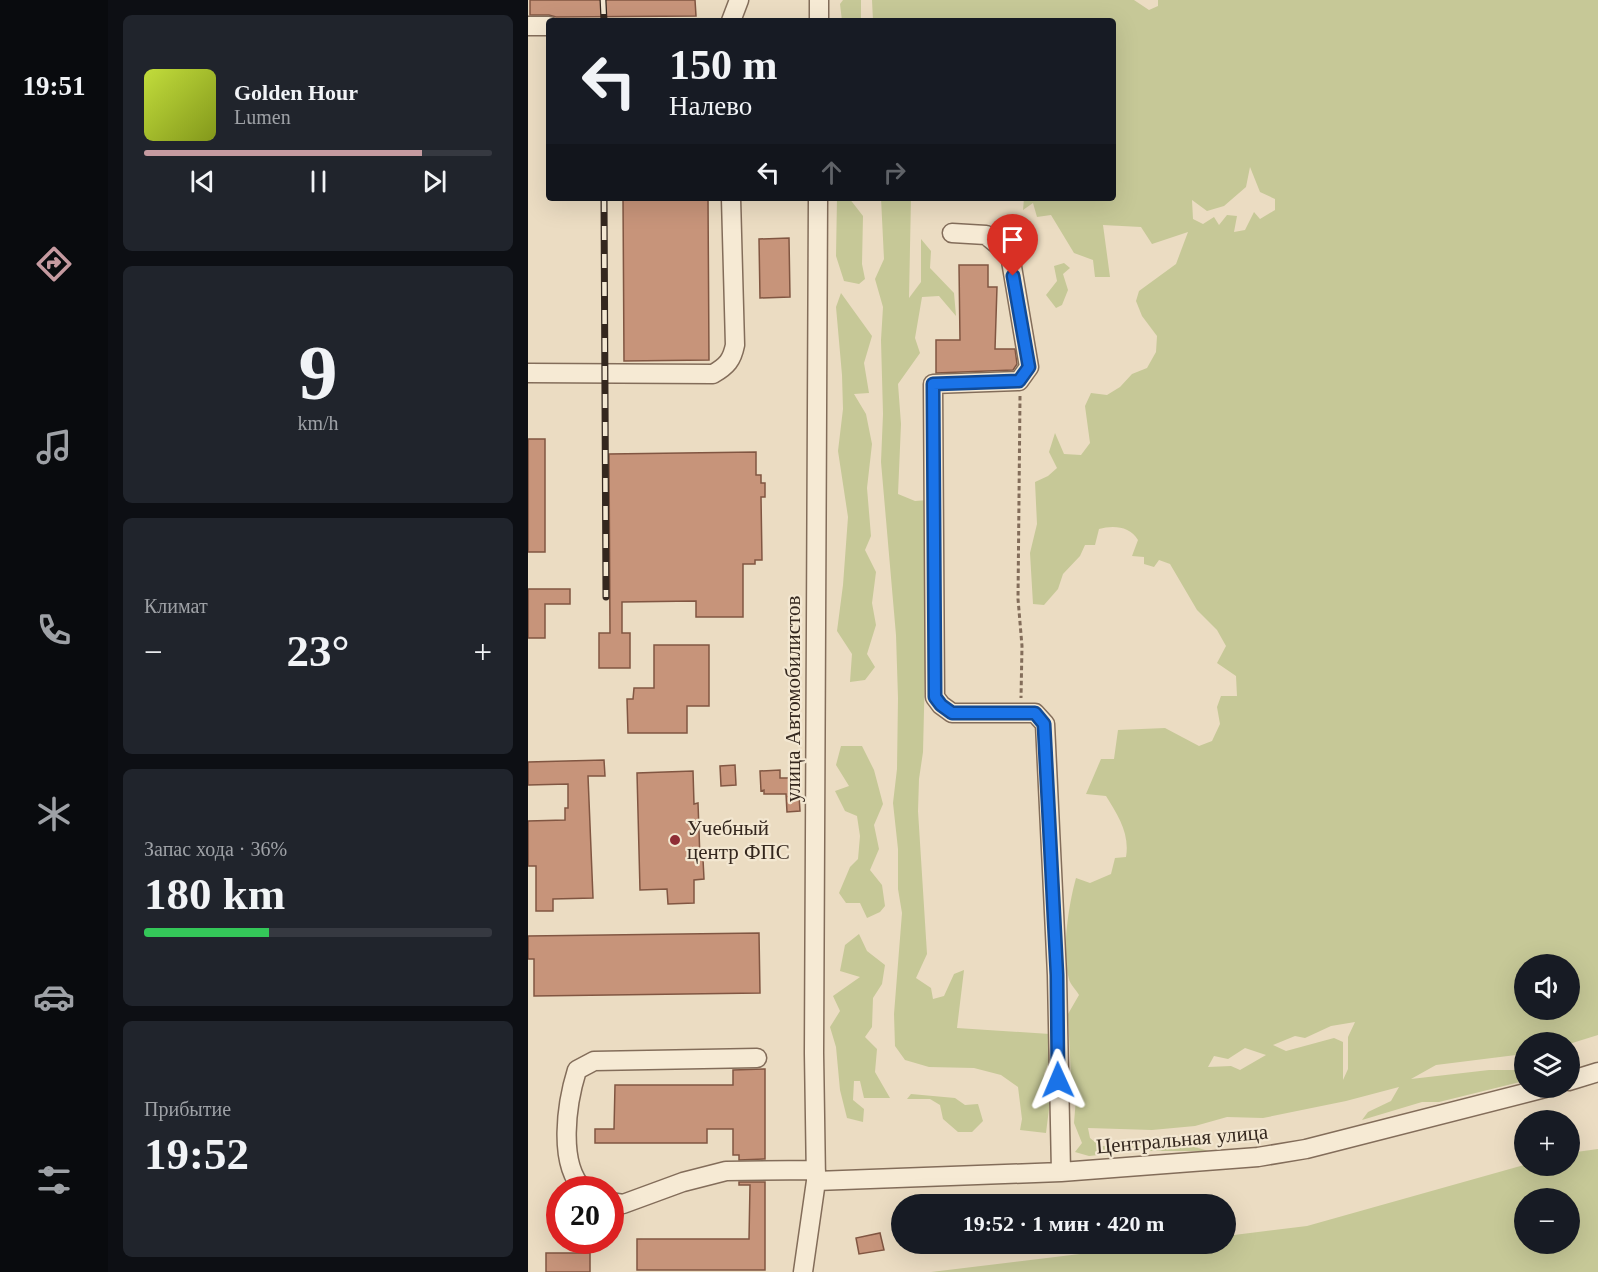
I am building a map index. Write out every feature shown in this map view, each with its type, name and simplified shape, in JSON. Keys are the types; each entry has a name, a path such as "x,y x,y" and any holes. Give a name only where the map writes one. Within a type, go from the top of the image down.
{"street":[{"path":"732,18 738,0"},
{"path":"819,0 819,18"},
{"path":"528,26 546,26"},
{"path":"528,374 713,374 727,366 732,358 735,345 731,201"},
{"name":"улица Автомобилистов","path":"803,1272 816,1175 814,1053 818,201"},
{"path":"952,232 986,235 1010,255 1029,367 1019,381 933,384 935,697 952,713 1035,713 1044,724 1057,975 1061,1172"},
{"path":"575,1176 567,1156 567,1122 577,1070 594,1061 757,1058"},
{"path":"1580,1078 1598,1072"},
{"name":"Центральная улица","path":"624,1204 683,1182 726,1171 816,1175 1061,1172 1258,1157 1316,1147 1514,1096"}],"path":[{"path":"1019,381 1021,408 1018,599 1022,646 1021,712"}],"green space":[{"path":"843,0 861,0 861,18 842,18 840,4"},
{"path":"872,0 1134,0 1149,10 1158,6 1158,0 1598,0 1598,1035 1580,1041 1580,1032 1514,1032 1514,1055 1436,1065 1411,1079 1489,1070 1514,1070 1514,1083 1439,1102 1422,1102 1362,1120 1368,1112 1391,1101 1399,1087 1346,1101 1263,1118 1227,1117 1195,1126 1152,1130 1088,1128 1090,1138 1100,1146 1191,1146 1209,1151 1135,1151 1089,1156 1075,1152 1082,1143 1074,1123 1076,1098 1071,1076 1068,1014 1079,995 1070,981 1067,968 1066,942 1071,901 1076,878 1090,883 1111,874 1115,858 1126,857 1127,849 1122,825 1106,796 1086,794 1101,759 1114,759 1118,730 1165,728 1199,746 1212,741 1220,724 1217,707 1221,696 1237,696 1236,676 1217,663 1226,646 1217,630 1197,610 1170,564 1159,560 1154,567 1144,564 1144,557 1132,556 1138,540 1126,529 1110,527 1099,529 1095,545 1085,545 1080,556 1063,574 1058,589 1044,605 1033,604 1030,553 1037,524 1035,482 1048,476 1057,468 1049,452 1055,433 1064,454 1081,455 1090,443 1085,406 1091,393 1107,395 1120,387 1132,374 1147,368 1156,352 1157,336 1142,316 1136,301 1139,291 1176,264 1188,232 1152,244 1141,227 1103,225 1110,277 1095,277 1093,260 1074,253 1051,215 1037,217 1033,203 1023,210 1024,201 1116,201 1116,18 873,18","holes":["1250,167 1260,192 1275,199 1275,210 1260,219 1254,212 1245,230 1234,232 1237,216 1227,215 1219,225 1214,217 1203,224 1193,219 1192,200 1207,211 1224,206 1246,187","1355,1022 1348,1037 1348,1069 1343,1080 1343,1042 1334,1038 1286,1051 1273,1045 1295,1036 1305,1038 1331,1026","1245,1048 1266,1055 1240,1070 1231,1066 1208,1067 1214,1056 1228,1059"]},
{"path":"837,201 851,201 863,216 862,264 865,279 859,284 844,281 836,256"},
{"path":"881,201 911,201 909,298 921,282 921,239 931,251 930,268 954,293 956,316 939,296 922,297 915,338 920,353 898,384 901,424 898,494 915,501 928,500 931,520 924,530 928,543 923,752 918,811 927,954 916,978 931,988 933,999 944,996 954,974 964,970 957,1028 1050,1034 1051,1058 1044,1074 1050,1101 1046,1133 1020,1130 1022,1119 1018,1087 1001,1075 974,1068 929,1067 905,1060 895,1046 894,1014 902,913 898,889 898,849 893,803 897,769 898,698 896,635 881,462 883,307 875,279 884,259"},
{"path":"1064,263 1070,268 1063,274 1068,290 1062,305 1056,308 1046,295 1057,281 1054,266"},
{"path":"841,293 872,336 864,363 869,393 854,394 866,414 872,444 867,488 871,536 865,550 876,572 872,603 876,625 867,654 875,667 865,680 850,682 852,654 837,631 848,517 838,451 843,409 836,307"},
{"path":"841,746 862,746 874,770 883,804 874,825 879,849 870,870 882,885 885,906 880,912 867,918 860,903 846,903 839,893 850,867 858,859 860,836 857,816 845,811 835,791 849,786 836,765"},
{"path":"859,934 867,951 885,965 882,984 873,998 872,1027 865,1037 877,1049 875,1072 890,1098 864,1098 860,1081 854,1081 853,1100 864,1109 863,1122 847,1118 840,1090 836,1047 830,1027 840,1011 833,996 860,977 840,971 845,945"},
{"path":"911,1094 955,1098 965,1105 978,1104 983,1121 972,1132 958,1132 943,1119 940,1105 930,1099 907,1099"},
{"path":"1598,1149 1598,1272 931,1272 1080,1254 1236,1254 1236,1235 1307,1226 1514,1168 1514,1176 1580,1176 1580,1151"}],"building":[{"path":"530,0 695,0 696,16 556,17 530,15"},
{"path":"623,201 708,201 709,360 624,361"},
{"path":"789,238 790,297 760,298 759,239"},
{"path":"959,265 988,265 988,287 997,287 995,349 1015,349 1017,364 1013,370 936,373 936,340 960,340"},
{"path":"528,439 545,439 545,552 528,552"},
{"path":"756,452 756,475 761,475 761,483 765,483 765,497 761,497 762,560 755,560 755,564 743,564 743,617 696,617 696,601 622,602 622,633 630,633 630,668 599,668 599,633 610,633 609,454"},
{"path":"528,589 570,589 570,604 545,604 545,638 528,638"},
{"path":"654,645 709,645 709,706 687,706 687,733 628,733 627,699 633,699 634,688 654,688"},
{"path":"604,760 605,776 588,776 593,898 553,899 553,911 536,911 536,866 528,866 528,821 565,820 565,808 568,808 568,784 528,785 528,762"},
{"path":"735,765 736,785 721,786 720,766"},
{"path":"780,770 780,778 798,778 800,811 787,812 786,794 764,794 764,790 761,791 760,771"},
{"path":"693,771 694,804 698,803 700,859 703,859 704,879 694,880 694,903 668,904 667,889 640,890 637,773"},
{"path":"759,933 760,993 534,996 534,959 528,959 528,936"},
{"path":"765,1069 765,1159 739,1160 739,1155 733,1155 733,1129 707,1129 707,1143 595,1143 595,1129 614,1129 615,1085 733,1085 733,1070"},
{"path":"739,1182 765,1182 765,1270 637,1270 637,1239 749,1239 750,1185 739,1185"},
{"path":"880,1233 884,1250 859,1254 856,1238"},
{"path":"546,1254 590,1254 590,1272 546,1272"}],"railway":[{"path":"603,0 604,18"},
{"path":"604,201 606,597"}],"place":[{"name":"Учебный центр ФПС","path":"675,840"}],"route":[{"path":"1013,276 1029,367 1019,381 933,384 935,697 952,713 1035,713 1044,724 1057,975 1058,1080"}]}
